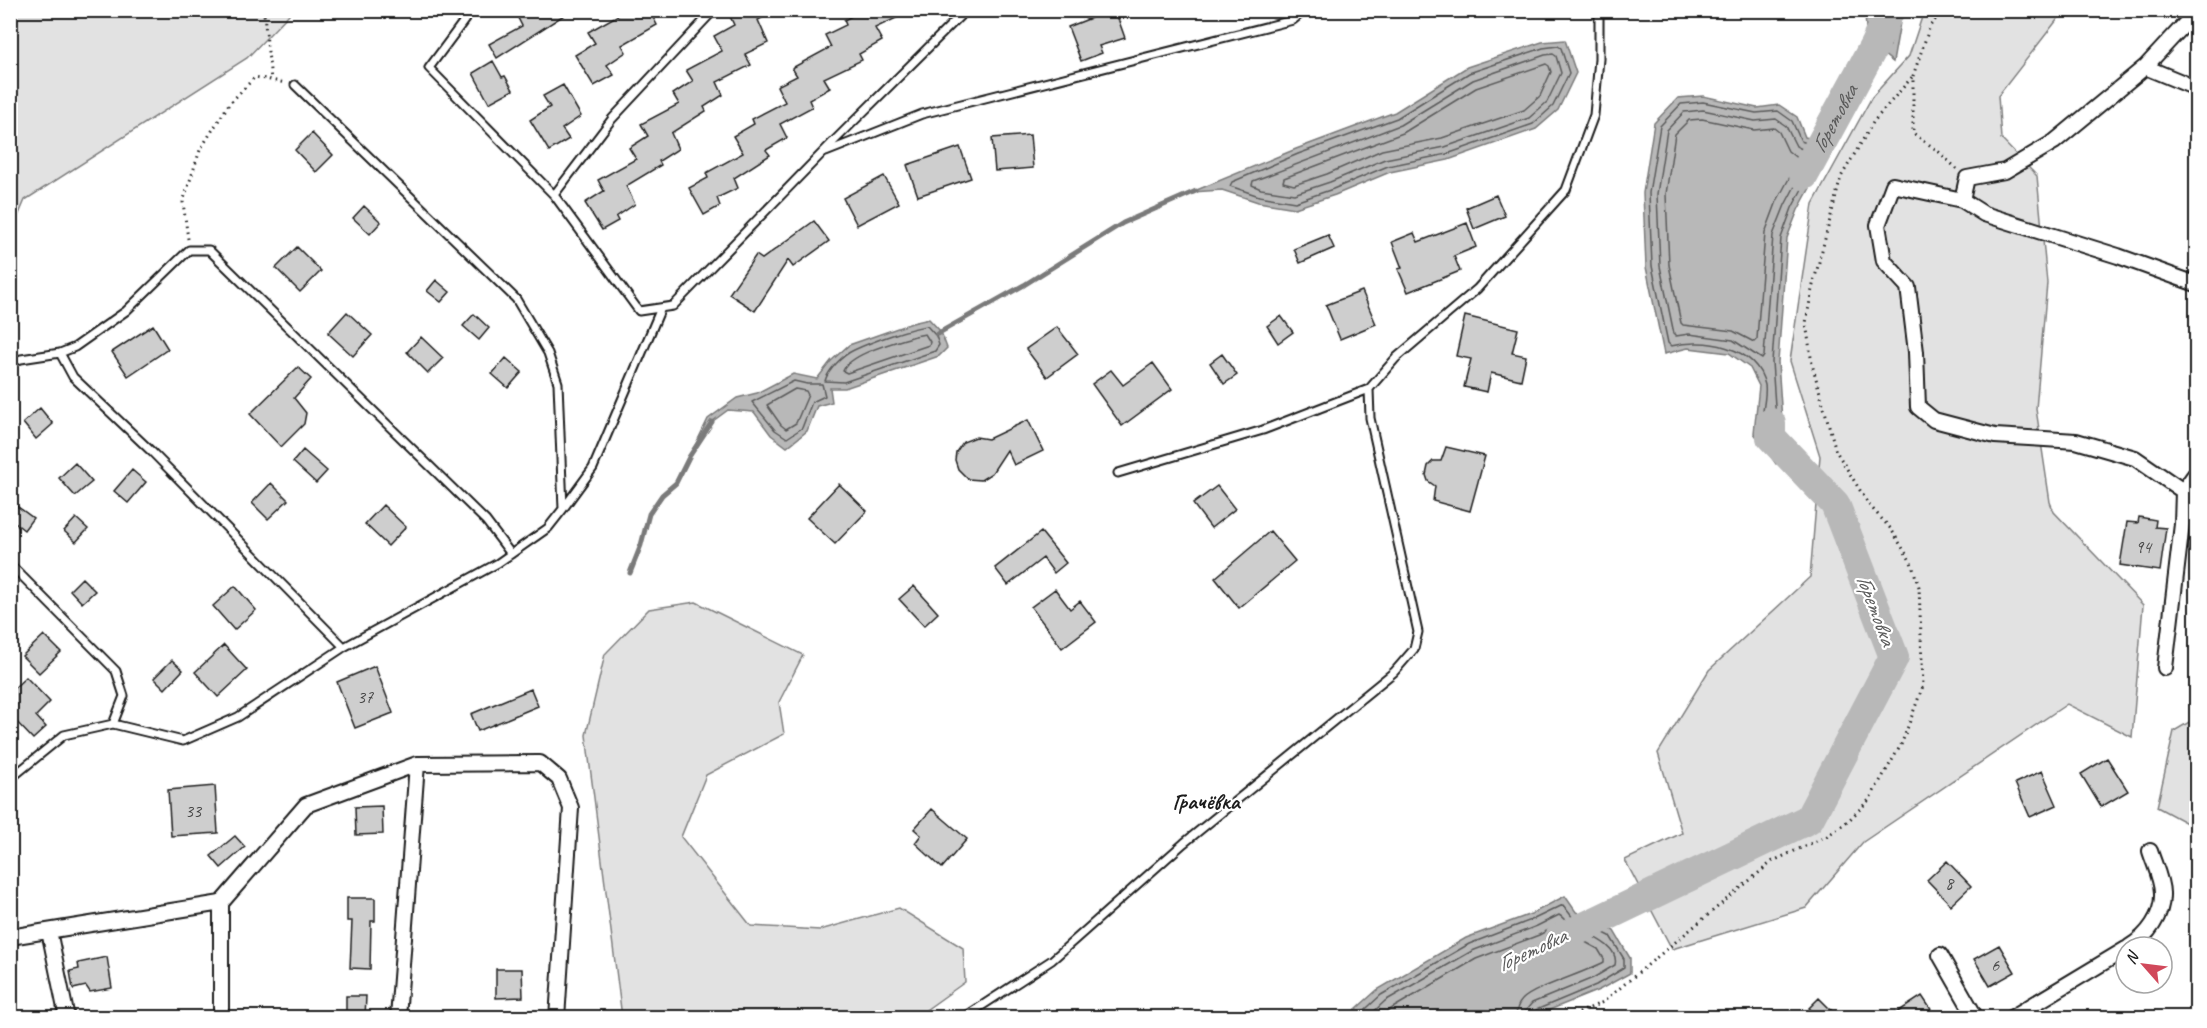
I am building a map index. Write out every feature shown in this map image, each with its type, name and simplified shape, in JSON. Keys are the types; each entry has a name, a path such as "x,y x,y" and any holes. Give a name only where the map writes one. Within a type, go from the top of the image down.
{"street":[{"path":"1962,201 1967,178 2005,171 2054,142 2145,67 2196,12"},
{"path":"2145,67 2196,88"},
{"path":"2183,491 2135,458 2076,441 1995,436 1934,420 1918,407 1916,352 1908,287 1884,261 1878,225 1893,185 1962,201 1984,214 2118,256 2196,284"},
{"path":"2165,668 2182,524 2183,491 2196,473"},
{"path":"10,937 221,903 306,805 417,764 540,763 559,779 572,808 557,1017"},
{"path":"398,1017 417,764"},
{"path":"2143,935 2158,918 2163,892 2150,851"},
{"path":"221,903 222,1017"},
{"path":"49,931 67,1017"},
{"path":"1940,955 1976,1017"},
{"path":"2011,1017 2114,956"}],"lane":[{"path":"472,10 429,68 554,195 639,310 673,306 966,10"},
{"path":"554,195 612,119 714,10"},
{"path":"822,153 922,114 1293,20 1305,10"},
{"path":"1118,473 1263,430 1369,389 1396,358 1477,289 1566,190 1594,115 1599,59 1599,10"},
{"path":"295,85 516,299 548,353 558,383 563,509"},
{"path":"10,363 60,353 75,347 126,311 189,250 209,250 486,521 511,554"},
{"path":"10,779 64,735 113,724 183,741 238,717 344,647 498,563 548,528 593,468 661,308"},
{"path":"60,353 73,377 152,452 344,647"},
{"path":"963,1017 1052,960 1184,843 1394,672 1414,649 1418,632 1370,418 1369,389"},
{"path":"10,564 116,672 124,696 113,724"}],"path":[{"path":"261,10 264,14 271,80"},
{"path":"1943,10 1930,26 1913,76 1913,133 1938,151 1967,178"},
{"path":"1568,1017 1603,1002 1773,861 1827,836 1849,820 1869,800 1901,745 1923,686 1919,587 1914,570 1891,529 1869,506 1836,452 1812,364 1806,323 1812,289 1841,177 1874,121 1913,76"},
{"path":"189,250 183,202 200,150 230,104 255,77 295,85"}],"shaded area":[{"path":"11,10 292,11 247,58 25,200 11,233"},
{"path":"1924,11 2064,11 1998,96 2001,139 2037,176 2047,283 2036,409 2050,502 2054,512 2143,605 2132,737 2067,704 1863,842 1806,908 1672,949 1625,860 1682,833 1658,753 1709,670 1810,577 1820,456 1790,361 1813,204 1872,97 1909,56"},
{"path":"696,602 803,655 779,702 784,734 706,775 681,837 751,926 820,930 899,908 963,948 965,982 916,1017 622,1017 586,735 605,654 649,609"},
{"path":"2196,718 2196,828 2157,807 2174,731"}],"water":[{"path":"1855,11 1902,11 1893,62 1867,41 1865,15"},
{"path":"1565,40 1576,73 1558,110 1536,129 1448,160 1390,172 1335,195 1295,208 1258,202 1222,190 1192,192 1296,149 1395,112 1467,67 1542,42"},
{"path":"1703,96 1757,108 1779,105 1797,117 1805,137 1834,144 1798,210 1787,238 1778,362 1783,435 1788,455 1776,464 1754,433 1759,386 1750,368 1729,353 1688,348 1664,354 1646,267 1643,193 1654,123 1678,98"},
{"path":"929,319 941,332 947,348 939,356 845,388 830,388 832,402 817,406 807,431 787,447 771,435 754,412 728,410 709,424 690,456 708,419 737,398 757,393 793,374 817,379 831,361 849,345"},
{"path":"1565,896 1576,912 1614,931 1630,958 1630,973 1599,990 1532,1017 1347,1017 1377,990 1466,938 1531,914"}],"building":[{"path":"527,10 572,10 497,58 489,44 522,26 517,16"},
{"path":"627,10 649,10 657,25 622,45 626,52 607,65 614,75 594,86 575,55 595,43 588,32"},
{"path":"727,10 777,10 758,20 768,43 745,54 751,65 717,82 723,95 704,107 706,111 671,133 678,149 659,161 661,165 626,186 635,204 616,217 618,221 602,230 585,203 604,191 598,180 636,159 629,148 648,136 641,124 679,104 673,94 693,81 686,70 722,51 714,36 734,25"},
{"path":"863,10 913,10 875,28 882,41 859,54 862,60 824,78 830,88 809,100 812,107 780,124 787,138 766,150 770,155 734,178 738,188 717,198 720,206 704,215 689,188 708,178 706,173 743,153 733,136 754,124 752,119 785,102 777,86 797,76 792,68 831,47 825,35 846,25 844,20"},
{"path":"1102,10 1115,10 1125,38 1099,46 1102,53 1081,61 1068,27 1091,18 1090,14"},
{"path":"493,61 513,90 489,103 473,73"},
{"path":"563,85 581,116 562,129 569,139 549,151 530,120 550,107 543,96"},
{"path":"312,133 333,155 316,172 295,150"},
{"path":"1030,135 1033,168 995,171 992,138"},
{"path":"960,147 971,178 918,196 907,165"},
{"path":"884,176 899,203 857,225 843,198"},
{"path":"1496,195 1505,216 1474,229 1466,208"},
{"path":"364,206 381,222 370,234 353,218"},
{"path":"814,221 829,241 793,267 788,260 755,311 729,294 756,255 762,259"},
{"path":"1467,223 1476,247 1454,256 1460,271 1408,292 1398,269 1402,268 1392,242 1414,233 1418,242"},
{"path":"1328,235 1334,248 1300,263 1294,249"},
{"path":"297,247 321,271 300,292 276,268"},
{"path":"436,280 450,292 441,302 427,291"},
{"path":"1362,291 1376,324 1340,339 1326,305"},
{"path":"347,312 372,335 353,356 328,333"},
{"path":"474,314 489,328 479,340 463,326"},
{"path":"1281,316 1293,332 1278,343 1267,326"},
{"path":"1465,316 1518,329 1512,353 1526,356 1521,380 1491,373 1487,392 1464,387 1471,359 1456,356"},
{"path":"153,325 168,349 128,376 112,352"},
{"path":"1057,327 1078,354 1047,377 1026,349"},
{"path":"421,337 443,358 428,373 407,352"},
{"path":"1222,354 1237,375 1224,384 1210,363"},
{"path":"506,358 522,372 508,388 492,374"},
{"path":"1153,363 1172,389 1122,426 1092,384 1111,370 1123,385"},
{"path":"298,367 311,379 294,398 306,413 304,424 281,447 250,414"},
{"path":"40,408 53,424 36,439 23,423"},
{"path":"1028,420 1043,451 1014,465 1007,450 992,473 981,480 968,479 958,469 955,460 956,452 963,442 976,437 988,439"},
{"path":"1446,447 1485,456 1470,511 1433,501 1435,486 1428,481 1426,475 1428,466 1433,461 1441,461"},
{"path":"303,450 327,471 316,483 293,462"},
{"path":"75,463 92,482 75,496 59,478"},
{"path":"132,470 146,482 128,503 114,491"},
{"path":"271,483 288,500 268,519 252,503"},
{"path":"839,484 867,511 835,544 807,518"},
{"path":"1217,486 1235,509 1211,528 1193,504"},
{"path":"10,501 33,518 24,530 10,519"},
{"path":"383,505 406,527 388,546 365,524"},
{"path":"2139,517 2156,520 2155,527 2166,528 2160,571 2120,565 2127,522 2138,523"},
{"path":"76,518 88,529 76,542 64,531"},
{"path":"1270,531 1295,561 1239,608 1215,578"},
{"path":"1041,532 1066,563 1054,573 1043,558 1008,585 995,568"},
{"path":"82,578 95,591 82,603 70,590"},
{"path":"235,586 256,610 234,630 213,606"},
{"path":"914,586 938,613 924,626 899,599"},
{"path":"1055,589 1070,609 1080,601 1096,622 1062,648 1031,607"},
{"path":"44,635 61,652 39,673 22,656"},
{"path":"224,645 247,670 218,697 195,672"},
{"path":"172,660 183,670 165,689 154,678"},
{"path":"375,666 393,713 355,728 337,682"},
{"path":"26,677 50,702 36,716 46,727 33,739 10,715 10,692"},
{"path":"531,689 538,706 478,731 471,714"},
{"path":"2107,758 2128,791 2101,807 2081,774"},
{"path":"2042,771 2057,805 2030,817 2015,783"},
{"path":"215,786 218,833 171,836 168,790"},
{"path":"382,806 383,834 356,835 355,807"},
{"path":"932,809 967,839 942,868 915,843 921,835 914,829"},
{"path":"235,836 245,847 221,868 211,856"},
{"path":"1947,861 1971,886 1951,905 1927,880"},
{"path":"347,898 375,898 375,921 371,921 370,969 350,968 352,921 347,921"},
{"path":"1999,945 2015,972 1990,986 1974,959"},
{"path":"107,957 112,988 90,992 86,986 73,989 70,971 79,969 78,963"},
{"path":"496,969 522,969 523,997 496,998"},
{"path":"346,996 366,996 365,1017 346,1017"},
{"path":"1922,996 1936,1017 1890,1017"},
{"path":"1819,998 1832,1011 1825,1017 1819,1017 1809,1008"}],"waterway":[{"name":"Горетовка","path":"1804,175 1874,46 1890,10"},
{"path":"937,334 1024,285 1123,223 1196,191"},
{"path":"630,573 641,545 649,514 662,495 676,483 689,457 712,422"},
{"name":"Горетовка","path":"1559,939 1809,819 1894,657 1835,504 1771,437 1771,423"}],"district":[{"name":"Грачёвка","path":"1206,802"}]}
